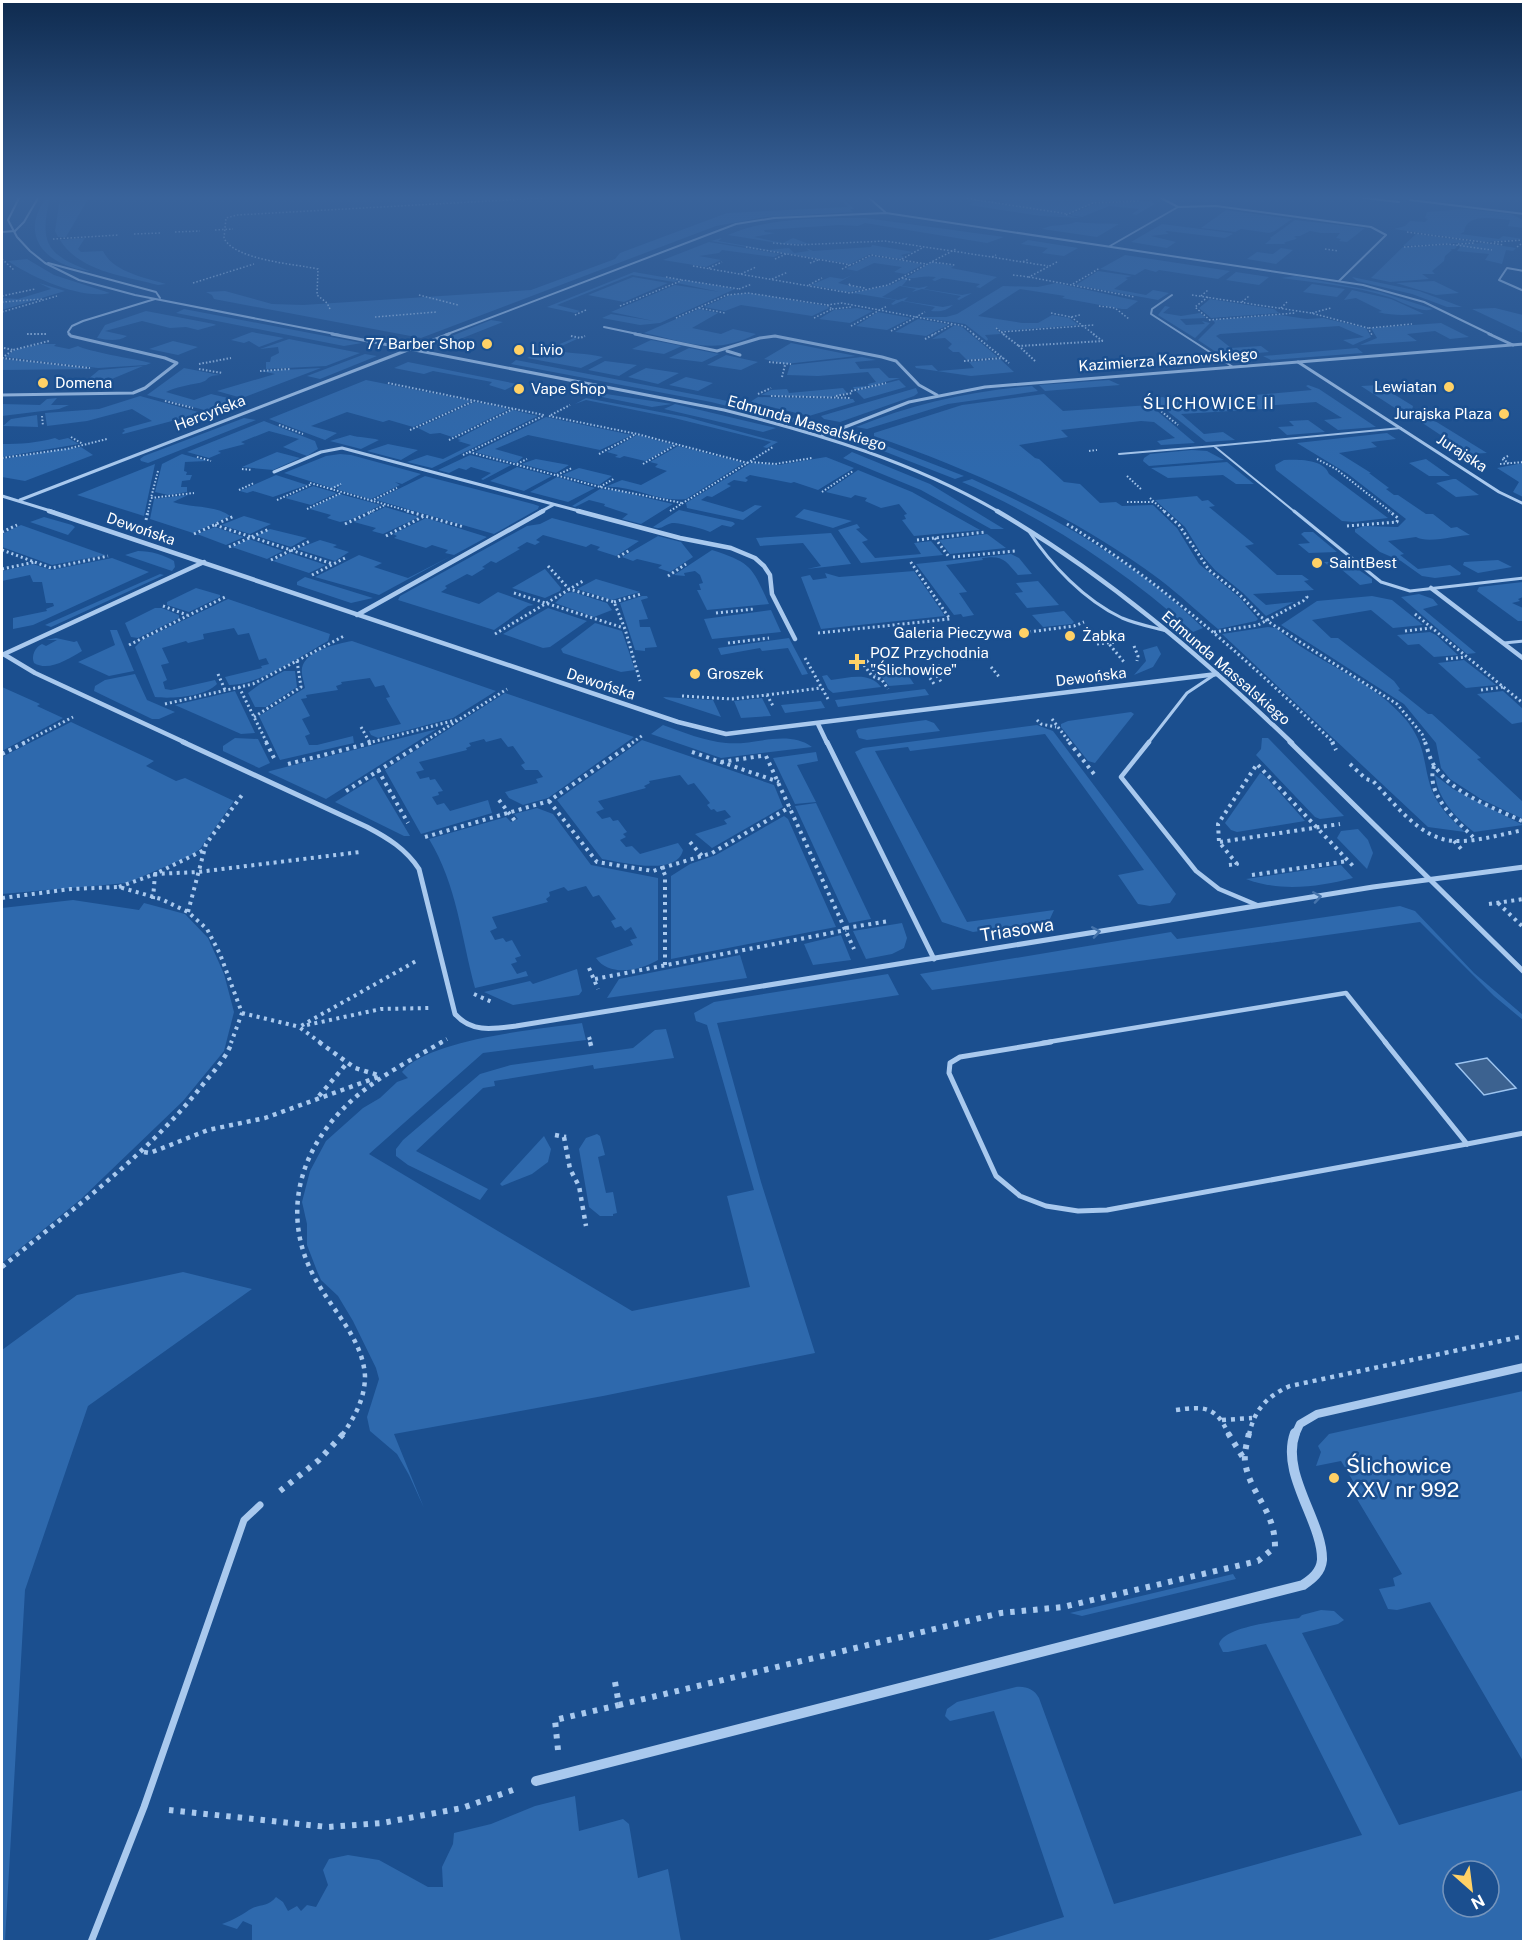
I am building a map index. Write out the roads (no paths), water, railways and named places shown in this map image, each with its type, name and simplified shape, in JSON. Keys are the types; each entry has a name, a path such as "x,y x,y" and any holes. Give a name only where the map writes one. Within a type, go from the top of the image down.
{"street":[{"name":"Edmunda Massalskiego","path":"112,289 702,405 822,436 926,474 1028,530 1118,592 1168,632 1280,731 1524,972"},
{"name":"Edmunda Massalskiego","path":"144,289 156,292 160,298"},
{"name":"Hercyńska","path":"20,501 562,289"},
{"name":"Hercyńska","path":"1380,289 1424,302 1513,345"},
{"path":"2,395 109,395 133,393 145,388 177,363 165,358 82,339 69,334 68,330 72,326 160,298"},
{"path":"604,327 717,351 726,350 759,337 775,336 882,357 896,361 919,385 937,395"},
{"name":"Kazimierza Kaznowskiego","path":"822,436 892,407 937,395 1008,384 1524,344"},
{"path":"726,350 728,353 740,355"},
{"name":"Jurajska","path":"1297,362 1498,492 1524,504"},
{"path":"274,472 321,452 342,448 553,505 746,553 765,567 770,575 771,592 794,638"},
{"name":"Dewońska","path":"2,496 530,673 668,718 726,734 1217,674"},
{"path":"357,615 553,505"},
{"path":"3,655 204,562"},
{"path":"1431,588 1524,659"},
{"name":"Triasowa","path":"3,655 35,673 358,823 409,853 419,868 452,1006 460,1021 468,1026 481,1029 516,1026 1259,906 1524,867"},
{"path":"818,724 934,959"},
{"path":"536,1781 1304,1585 1315,1577 1321,1566 1322,1558 1321,1548 1295,1472 1293,1439 1298,1426 1317,1414 1524,1367"}],"lane":[{"path":"1172,295 1152,309 1151,314 1233,367"},
{"path":"1119,454 1401,428"},
{"path":"1214,446 1381,582 1410,591 1524,578"},
{"path":"1028,530 1049,561 1109,610 1124,618 1168,632"},
{"path":"1504,643 1524,641"},
{"path":"1217,674 1187,693 1120,777 1196,871 1219,889 1259,906"},
{"path":"1467,1144 1346,993 960,1057 950,1063 949,1073 996,1176 1020,1196 1046,1206 1078,1211 1107,1210 1467,1144 1524,1133"},
{"path":"91,1941 144,1807 244,1520 260,1505"}],"place":[{"name":"77 Barber Shop","path":"487,344"},
{"name":"Livio","path":"519,350"},
{"name":"Domena","path":"43,383"},
{"name":"Lewiatan","path":"1449,387"},
{"name":"Vape Shop","path":"519,389"},
{"name":"Jurajska Plaza","path":"1504,414"},
{"name":"SaintBest","path":"1317,563"},
{"name":"Galeria Pieczywa","path":"1024,633"},
{"name":"Żabka","path":"1070,636"},
{"name":"POZ Przychodnia \"Ślichowice\"","path":"857,662"},
{"name":"Groszek","path":"695,674"},
{"name":"Ślichowice XXV nr 992","path":"1334,1478"}],"district":[{"name":"ŚLICHOWICE II","path":"1209,403"}]}
